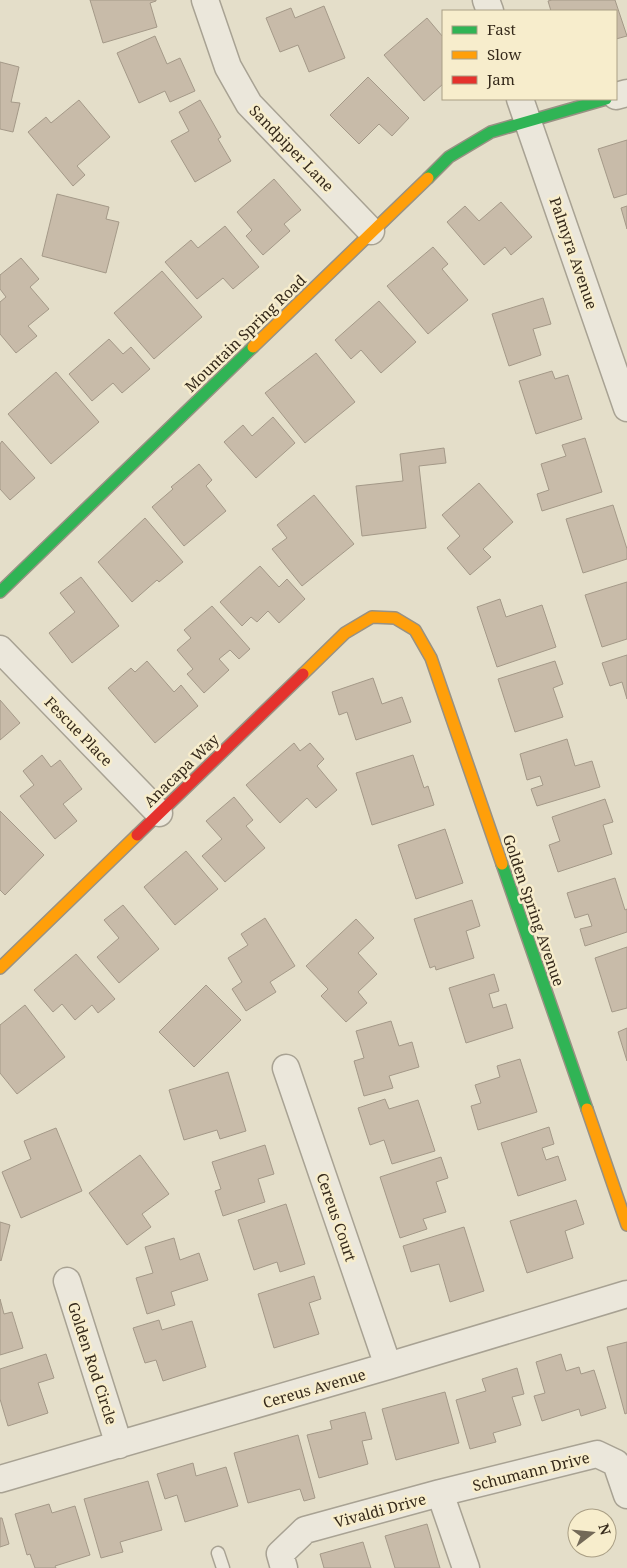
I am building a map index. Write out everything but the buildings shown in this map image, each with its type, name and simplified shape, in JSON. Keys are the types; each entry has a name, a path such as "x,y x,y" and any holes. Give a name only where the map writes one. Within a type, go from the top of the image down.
{"street":[{"name":"Sandpiper Lane","path":"205,0 228,67 249,104 371,231"},
{"name":"Mountain Spring Road","path":"0,592 449,157 524,110 599,100"},
{"name":"Palmyra Avenue","path":"524,110 627,408"},
{"name":"Anacapa Way","path":"0,968 345,633 372,617 395,618"},
{"name":"Golden Spring Avenue","path":"395,618 415,630 431,658 627,1225"},
{"name":"Fescue Place","path":"0,649 159,813"},
{"name":"Cereus Court","path":"286,1068 388,1366"},
{"name":"Golden Rod Circle","path":"67,1281 119,1445"},
{"name":"Cereus Avenue","path":"0,1479 627,1294"},
{"name":"Schumann Drive","path":"440,1493 597,1454 616,1463 627,1495"},
{"name":"Vivaldi Drive","path":"282,1561 305,1530 440,1493 466,1568"}],"lane":[{"path":"218,1553 223,1568"}],"traffic: fast":[{"path":"428,178 449,157 491,132 603,100"},
{"path":"0,592 253,347"},
{"path":"502,864 587,1109"}],"traffic: slow":[{"path":"253,347 428,178"},
{"path":"303,674 345,633 372,617 395,618 415,630 431,658 502,864"},
{"path":"0,968 137,835"},
{"path":"587,1109 627,1225"}],"traffic: jam":[{"path":"137,835 303,674"}]}
